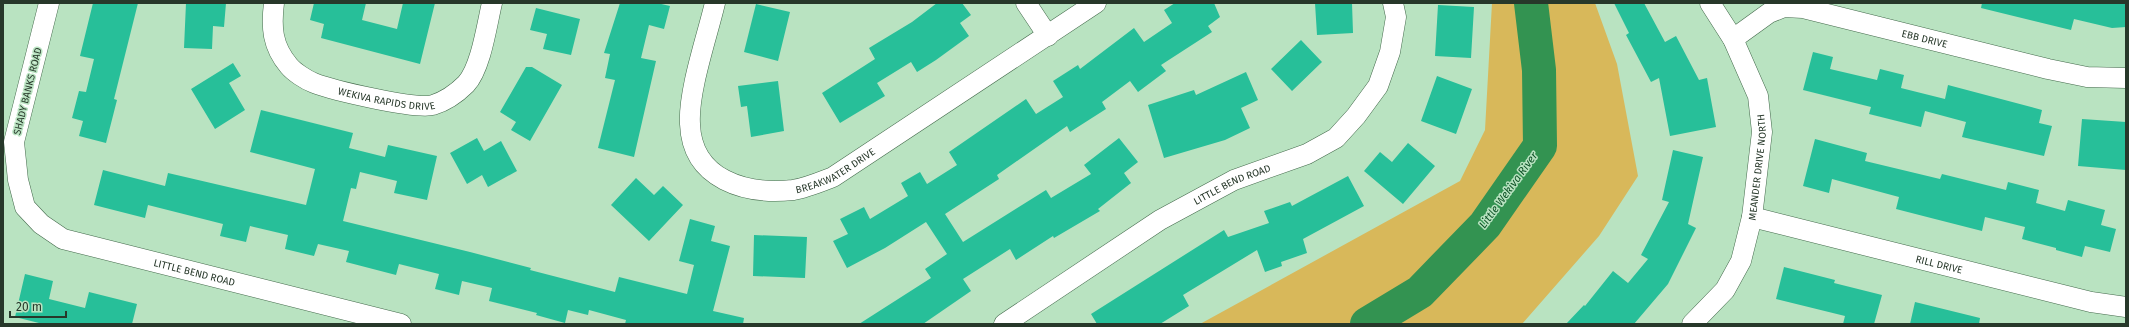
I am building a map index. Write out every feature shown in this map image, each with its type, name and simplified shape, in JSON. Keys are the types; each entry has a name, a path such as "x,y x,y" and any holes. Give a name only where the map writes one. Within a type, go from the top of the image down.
{"street":[{"name":"SHADY BANKS ROAD","path":"10,180 14,142 49,3"},
{"name":"WEKIVA RAPIDS DRIVE","path":"274,3 271,26 276,46 289,66 313,83 406,105 432,105 454,95 468,82 480,56 492,3"},
{"name":"BREAKWATER DRIVE","path":"715,3 691,100 690,125 697,156 710,170 726,183 761,191 794,190 833,178 1096,3"},
{"path":"1026,3 1048,36"},
{"name":"LITTLE BEND ROAD","path":"1004,324 1160,220 1234,180 1307,154 1336,138 1356,116 1378,86 1390,52 1396,17 1393,3"},
{"name":"MEANDER DRIVE NORTH","path":"1692,324 1725,290 1740,261 1752,217 1762,132 1758,96 1733,39 1710,3"},
{"name":"EBB DRIVE","path":"1733,39 1769,13 1784,7 1803,8 2048,69 2087,77 2126,78"},
{"name":"LITTLE BEND ROAD","path":"10,180 25,207 42,224 63,239 401,324"},
{"name":"RILL DRIVE","path":"1752,217 2091,302 2126,308"}],"shaded area":[{"path":"1492,3 1595,3 1617,64 1638,176 1599,236 1522,324 1200,324 1460,181 1485,130"}],"building":[{"path":"93,3 138,3 114,99 117,100 106,143 79,136 83,121 72,118 79,91 86,92 94,59 80,56"},
{"path":"186,3 226,3 224,27 213,26 212,49 184,48"},
{"path":"314,3 366,3 362,20 397,29 403,3 435,3 420,64 321,38 324,24 310,20"},
{"path":"620,3 657,3 670,6 664,29 649,25 641,58 656,61 634,157 598,148 615,80 605,78 610,54 604,53"},
{"path":"937,3 962,3 971,15 960,23 969,36 917,72 911,62 877,83 885,96 840,123 822,93 875,59 869,48 912,22"},
{"path":"1175,3 1214,3 1220,17 1208,26 1212,32 1161,65 1166,71 1138,92 1130,81 1102,102 1106,109 1070,132 1067,126 997,175 999,179 945,214 963,242 1046,190 1051,198 1091,174 1084,165 1119,138 1138,162 1124,173 1131,183 1098,209 1100,211 1054,238 1053,236 1016,260 1010,249 963,279 971,291 923,324 859,324 931,278 925,269 947,254 926,222 885,248 847,268 833,241 848,234 840,219 864,207 870,219 908,196 901,183 920,172 927,184 957,165 949,152 1026,99 1036,114 1063,97 1053,81 1078,65 1080,69 1134,28 1144,42 1172,23 1164,10"},
{"path":"1315,3 1352,3 1353,33 1317,35"},
{"path":"1614,3 1644,3 1665,42 1676,36 1699,80 1707,78 1716,127 1670,136 1659,78 1651,82 1626,35 1629,33"},
{"path":"1982,3 2126,3 2126,27 2112,28 2074,19 2071,30 1981,8"},
{"path":"756,4 790,12 778,61 744,52"},
{"path":"1438,5 1474,7 1471,58 1435,56"},
{"path":"536,8 580,19 571,55 543,49 547,34 530,30"},
{"path":"1301,40 1322,62 1292,91 1271,69"},
{"path":"1813,52 1833,57 1830,69 1877,80 1880,69 1904,75 1901,88 1945,99 1948,85 2042,110 2039,123 2052,126 2044,156 1962,137 1966,122 1925,111 1921,127 1869,114 1871,107 1803,90"},
{"path":"233,63 241,76 229,83 245,110 215,129 191,89"},
{"path":"526,67 532,67 562,85 530,141 511,130 516,122 500,112"},
{"path":"1246,72 1258,100 1241,108 1250,128 1225,140 1164,158 1148,105 1194,90 1196,95"},
{"path":"1437,76 1472,89 1456,134 1421,121"},
{"path":"778,81 784,131 751,137 747,106 741,107 738,86"},
{"path":"261,110 353,133 349,148 385,157 388,145 437,156 427,200 394,193 397,181 360,172 356,189 351,188 343,221 470,252 531,268 530,270 615,292 619,277 687,294 694,265 679,261 690,219 715,226 711,241 730,246 713,311 744,318 743,324 625,324 626,320 589,310 588,315 568,310 565,323 536,315 537,313 489,301 492,288 462,281 459,295 435,289 439,274 399,264 396,275 346,262 349,251 318,244 314,256 285,249 288,235 250,226 246,242 220,236 223,224 148,205 145,218 94,205 103,170 165,186 168,173 306,205 315,169 250,152"},
{"path":"2082,119 2126,122 2126,170 2078,166"},
{"path":"477,138 484,151 501,141 517,171 488,187 482,175 467,184 450,153"},
{"path":"1815,139 1867,153 1865,161 1940,179 1942,174 2006,190 2008,182 2039,190 2036,203 2065,211 2068,200 2105,210 2101,225 2116,229 2110,252 2085,246 2082,257 2022,239 2025,227 1985,217 1982,231 1896,209 1899,197 1832,179 1829,193 1803,186"},
{"path":"1408,143 1435,166 1403,204 1364,171 1380,152 1392,162"},
{"path":"1673,150 1703,157 1688,224 1696,228 1668,284 1634,324 1566,324 1584,305 1585,306 1613,271 1628,283 1648,259 1641,255 1669,202 1662,200"},
{"path":"1348,176 1364,206 1303,239 1307,253 1281,262 1282,266 1265,272 1257,250 1183,295 1189,306 1160,324 1097,324 1091,314 1224,230 1228,237 1269,223 1264,211 1290,202 1292,206"},
{"path":"636,178 654,195 663,186 683,205 649,241 611,205"},
{"path":"754,235 807,237 805,278 753,276"},
{"path":"1784,267 1835,280 1834,283 1882,295 1874,324 1843,324 1845,316 1776,299"},
{"path":"25,274 53,281 49,299 85,308 89,292 137,304 132,324 43,324 15,317"},
{"path":"1915,302 1980,318 1979,324 1910,324"}],"waterway":[{"name":"Little Wekiva River","path":"1367,324 1420,292 1485,225 1540,146 1539,70 1531,3"}]}
